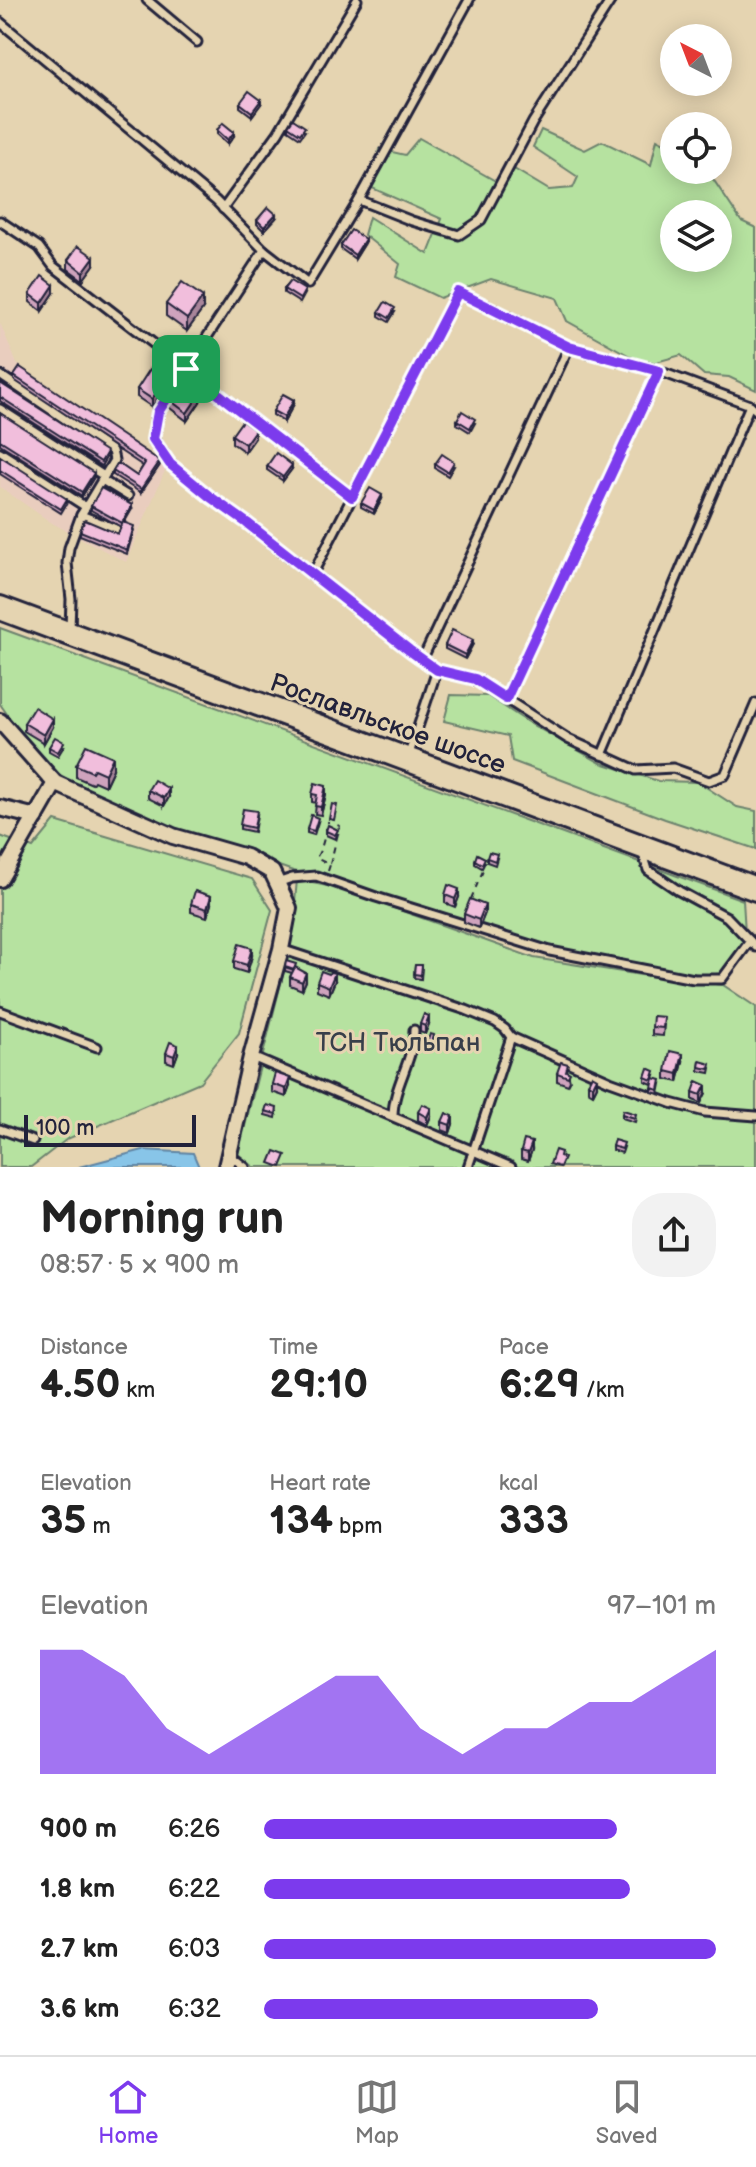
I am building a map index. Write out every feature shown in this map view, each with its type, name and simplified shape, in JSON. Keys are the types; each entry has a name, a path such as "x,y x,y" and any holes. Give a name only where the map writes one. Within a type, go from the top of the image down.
{"main road":[{"name":"Рославльское шоссе","path":"0,608 756,889"}],"street":[{"path":"0,721 55,783 173,836 246,857 272,872 289,908 227,1161"},
{"path":"0,879 55,783"},
{"path":"0,808 36,817"}],"lane":[{"path":"147,0 197,42"},
{"path":"223,209 278,133 357,0"},
{"path":"0,22 223,209 264,250 308,284 359,200 469,0"},
{"path":"359,200 459,235 481,220 533,122 611,0"},
{"path":"0,221 39,247 53,266 352,497"},
{"path":"264,250 158,412 153,439 170,464 437,670 475,679 568,739 636,770 673,768 709,781 725,775 756,703"},
{"path":"312,575 458,292 569,347 659,371 753,408 602,755"},
{"path":"422,660 569,347"},
{"path":"506,699 659,371"},
{"path":"0,375 112,451 114,460 81,515 69,548 70,635"},
{"path":"0,409 128,496"},
{"path":"0,452 86,507"},
{"path":"81,515 116,529"},
{"path":"407,759 437,670"},
{"path":"277,883 316,876 550,951 694,979 722,979 753,944 727,917 648,870 640,846"},
{"path":"281,949 466,1010 495,1022 511,1037 671,1103 705,1112 756,1116"},
{"path":"0,1011 97,1047"},
{"path":"393,1116 395,1100 414,1042 414,1030"},
{"path":"468,1167 511,1037"},
{"path":"251,1057 511,1167"},
{"path":"0,1129 33,1141"},
{"path":"227,1161 245,1167"}],"path":[{"path":"330,822 327,822 316,858 330,865"},
{"path":"324,879 339,833 340,826 334,824"},
{"path":"461,923 485,866"}],"shaded area":[{"path":"0,323 17,364 167,466 126,562 52,523 0,487"}],"green space":[{"path":"541,130 585,150 602,141 651,165 657,139 660,141 660,184 716,184 727,200 660,200 660,272 732,272 732,208 741,221 756,228 756,390 729,377 704,375 681,355 646,365 567,321 557,298 491,279 440,298 396,277 400,264 364,235 369,217 428,254 442,219 372,188 379,149 405,155 419,138 501,184 514,169 549,190 573,188 578,177 533,147"},
{"path":"0,628 743,900 746,949 724,973 707,975 647,968 536,948 338,880 293,871 120,810 42,764 0,704"},
{"path":"451,695 488,696 601,763 658,781 698,782 737,807 756,811 756,849 665,819 512,761 508,736 444,721"},
{"path":"55,821 252,879 272,910 239,1033 200,1082 67,1139 31,1167 0,1167 0,836 33,848"},
{"name":"ТСН Тюльпан","path":"297,880 338,888 534,958 723,985 756,1007 756,1167 254,1167 238,1154 291,943"}],"water":[{"path":"143,1150 193,1153 199,1167 79,1167"}],"building":[{"path":"249,91 261,100 252,112 240,103"},
{"path":"293,119 305,127 300,134 288,126"},
{"path":"223,123 234,132 228,140 217,130"},
{"path":"268,207 276,214 264,227 257,220"},
{"path":"351,230 365,239 355,255 341,245"},
{"path":"78,246 94,257 83,272 68,260"},
{"path":"42,276 54,285 42,303 30,294"},
{"path":"290,281 305,290 300,299 284,289"},
{"path":"182,282 203,297 187,319 166,304"},
{"path":"385,302 395,308 389,318 379,312"},
{"path":"20,367 160,461 141,489 113,471 118,463 137,476 145,463 14,376"},
{"path":"150,369 165,379 152,399 137,389"},
{"path":"183,382 200,394 187,413 170,400"},
{"path":"0,383 107,452 101,462 0,397"},
{"path":"283,394 294,400 284,417 273,411"},
{"path":"462,411 475,419 470,428 457,420"},
{"path":"0,413 94,473 82,492 0,440"},
{"path":"242,421 255,430 245,444 232,435"},
{"path":"276,453 292,465 283,477 267,466"},
{"path":"442,454 454,462 448,472 435,464"},
{"path":"0,456 67,499 61,509 0,470"},
{"path":"101,488 132,505 122,523 91,506"},
{"path":"370,488 382,495 374,510 361,503"},
{"path":"85,520 118,534 123,522 134,526 127,550 80,531"},
{"path":"452,630 473,640 465,655 445,645"},
{"path":"34,707 53,719 44,735 24,723"},
{"path":"55,737 64,742 58,752 49,747"},
{"path":"86,745 113,757 105,774 76,765"},
{"path":"154,780 169,789 164,798 148,790"},
{"path":"315,783 326,786 321,807 315,806 317,795 312,794"},
{"path":"332,804 337,805 334,820 329,819"},
{"path":"243,809 257,811 254,828 240,825"},
{"path":"311,815 318,818 314,831 307,829"},
{"path":"328,825 338,830 335,835 326,831"},
{"path":"489,852 497,854 495,861 487,858"},
{"path":"477,854 485,858 482,864 475,860"},
{"path":"448,885 459,889 455,899 445,895"},
{"path":"195,891 211,896 207,909 191,904"},
{"path":"470,899 485,905 479,920 464,914"},
{"path":"239,944 252,948 247,965 234,961"},
{"path":"286,961 296,964 294,970 285,967"},
{"path":"415,965 422,965 421,975 414,974"},
{"path":"295,967 306,973 302,982 290,977"},
{"path":"321,971 335,973 329,987 317,982"},
{"path":"424,1014 429,1016 425,1026 420,1024"},
{"path":"653,1016 664,1017 663,1028 652,1027"},
{"path":"430,1034 434,1035 431,1047 426,1046"},
{"path":"170,1042 178,1045 174,1056 166,1053"},
{"path":"670,1051 683,1054 678,1074 666,1071"},
{"path":"700,1061 711,1064 710,1069 699,1067"},
{"path":"561,1062 568,1064 568,1077 557,1073"},
{"path":"648,1068 655,1071 652,1080 645,1077"},
{"path":"275,1073 290,1078 286,1089 272,1084"},
{"path":"592,1075 597,1078 593,1086 588,1083"},
{"path":"654,1078 661,1080 659,1090 652,1088"},
{"path":"697,1081 706,1085 701,1095 693,1092"},
{"path":"422,1104 431,1108 427,1117 418,1112"},
{"path":"267,1105 277,1108 276,1114 265,1111"},
{"path":"623,1110 636,1114 635,1118 622,1114"},
{"path":"446,1113 453,1116 450,1125 442,1122"},
{"path":"524,1140 532,1142 528,1153 521,1151"},
{"path":"614,1140 624,1143 622,1149 612,1146"},
{"path":"555,1150 561,1152 560,1156 564,1158 560,1167 550,1164"},
{"path":"275,1151 286,1155 281,1167 270,1163"}],"route":[{"path":"458,292 569,347 659,371 506,699 475,679 437,670 170,464 153,439 158,412 186,369 352,497 458,292"}]}
